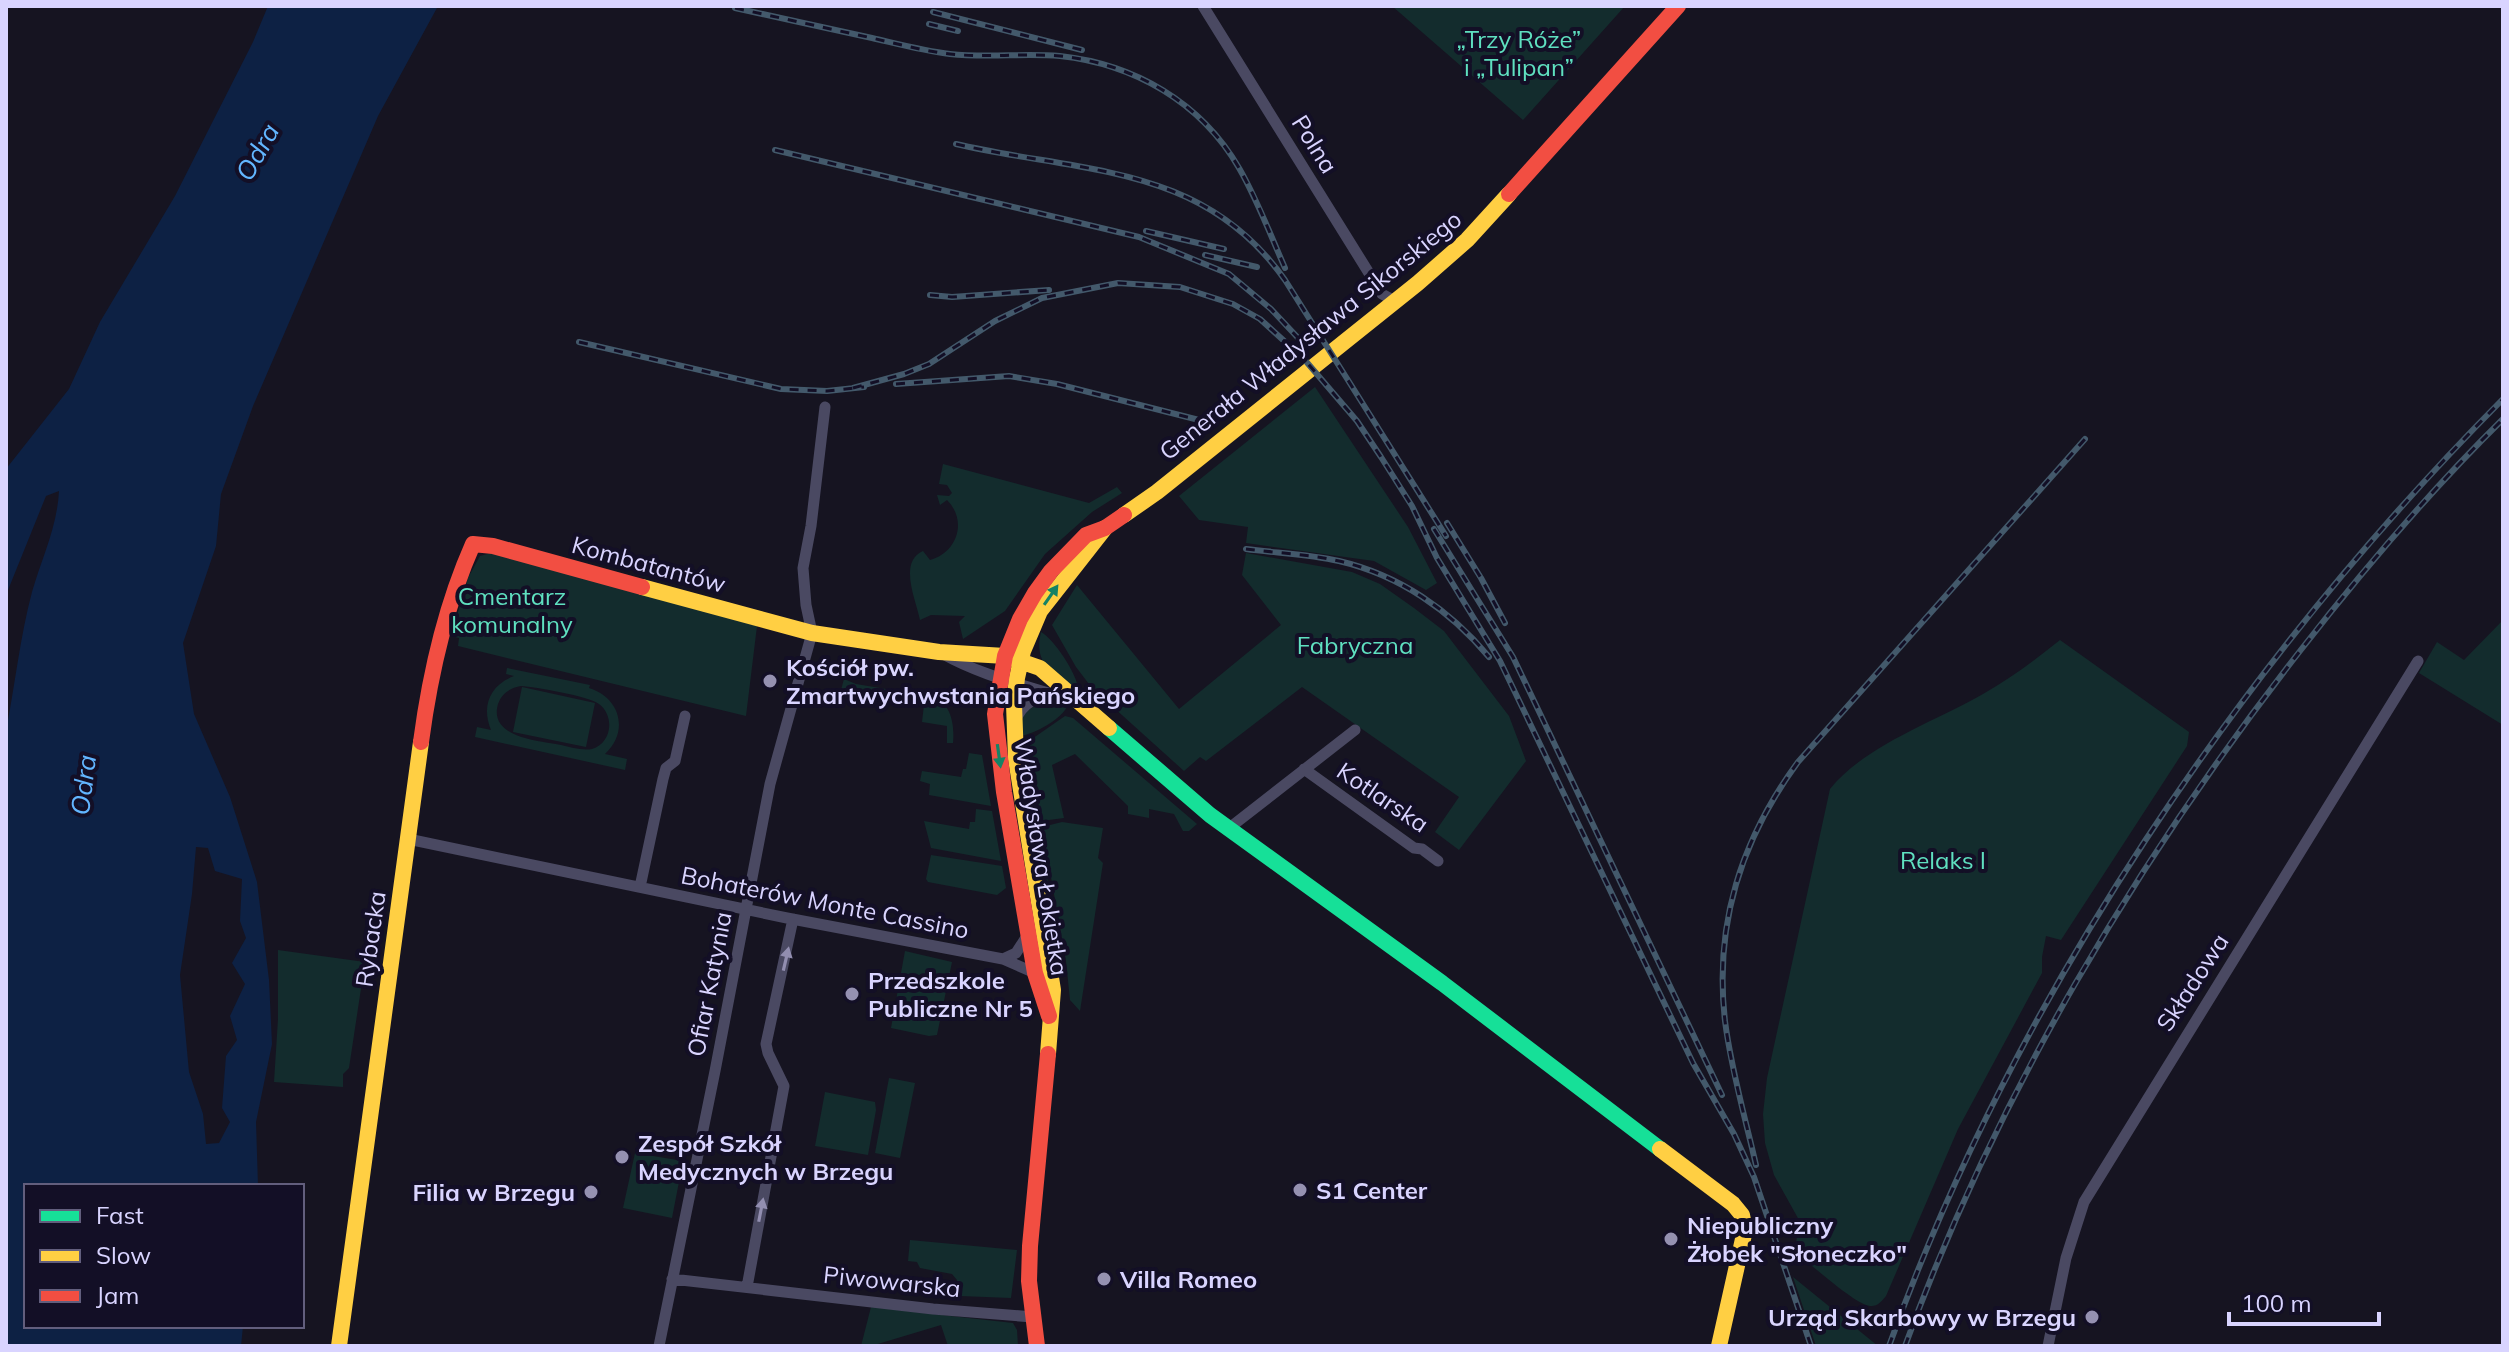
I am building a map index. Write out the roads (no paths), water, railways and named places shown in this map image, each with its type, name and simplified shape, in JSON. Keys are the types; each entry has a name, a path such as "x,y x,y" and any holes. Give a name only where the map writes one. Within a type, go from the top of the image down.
{"street":[{"name":"Polna","path":"1203,6 1382,294 1395,301"},
{"name":"Generała Władysława Sikorskiego","path":"1012,658 1020,619 1051,571 1086,535 1102,534 1157,492 1467,240 1678,6"},
{"path":"812,633 803,568 825,407"},
{"name":"Kombatantów","path":"473,544 493,546 812,633 939,652 1012,658"},
{"name":"Rybacka","path":"339,1346 430,684 465,561 473,544"},
{"name":"Ofiar Katynia","path":"659,1346 770,784 812,633"},
{"path":"939,652 960,664 1007,681 1069,699 1228,829 1314,888 1733,1204 1744,1222 1743,1241 1719,1346"},
{"path":"1012,658 1040,668 1064,686 1069,699"},
{"name":"Władysława Łokietka","path":"1012,658 995,714 997,741 1035,973 1049,1016"},
{"name":"Składowa","path":"2048,1346 2069,1246 2084,1202 2178,1045 2418,661"},
{"name":"Władysława Łokietka","path":"1007,681 1053,990 1030,1246 1037,1346"},
{"path":"1012,729 1027,702 1040,697 1069,699"},
{"path":"640,887 663,779 666,768 675,761 685,716"},
{"path":"1228,829 1355,730"},
{"name":"Kotlarska","path":"1304,769 1414,848 1422,849 1438,861"},
{"name":"Bohaterów Monte Cassino","path":"408,839 1003,959 1035,973"},
{"path":"747,1287 784,1086 766,1044 793,919"},
{"path":"1003,959 1016,953 1028,932"},
{"name":"Piwowarska","path":"672,1279 1033,1317"}],"water":[{"name":"Odra","path":"268,6 438,6 378,116 253,406 221,494 216,546 183,643 194,714 230,797 257,882 269,980 272,1044 256,1122 258,1184 24,1184 24,1328 243,1328 241,1346 6,1346 6,731 28,609 52,530 59,491 46,496 6,595 6,469 69,389 100,322 175,196","holes":["196,847 208,848 215,871 242,879 240,921 246,938 232,963 245,984 230,1016 237,1040 226,1056 222,1108 230,1122 219,1143 206,1144 203,1114 189,1072 180,975"]}],"railway":[{"path":"735,8 930,51 964,55 1060,56 1087,60 1139,78 1185,106 1223,145 1252,192 1285,268"},
{"path":"933,12 1082,50"},
{"path":"929,24 958,31"},
{"path":"956,144 1136,179 1178,193 1216,213 1252,242 1285,280 1446,536"},
{"path":"775,150 1139,237 1229,274 1271,309 1300,340"},
{"path":"1146,231 1224,249"},
{"path":"1205,255 1257,267"},
{"path":"853,388 929,364 995,321 1042,298 1118,283 1180,287 1233,304 1260,319 1304,359 1357,421 1381,457 1412,506 1437,558 1500,661 1693,1063 1734,1134 1754,1177 1811,1346"},
{"path":"930,295 952,297 1049,290"},
{"path":"579,342 781,389 827,391 864,387"},
{"path":"896,384 1009,376 1057,384 1203,421"},
{"path":"1889,1346 1941,1216 2001,1088 2070,963 2145,840 2227,722 2315,609 2407,501 2503,399"},
{"path":"1905,1346 1941,1253 1982,1161 2027,1071 2127,897 2182,813 2300,651 2398,532 2503,419"},
{"path":"1756,1165 1731,1057 1723,985 1728,917 1736,884 1761,822 1798,762 2085,439"},
{"path":"1447,523 1505,623"},
{"path":"1434,529 1513,657 1722,1095"},
{"path":"1246,549 1328,559 1382,575 1440,610 1489,657"}],"place":[{"name":"Kościół pw. Zmartwychwstania Pańskiego","path":"770,681"},
{"name":"Przedszkole Publiczne Nr 5","path":"852,994"},
{"name":"Zespół Szkół Medycznych w Brzegu","path":"622,1157"},
{"name":"S1 Center","path":"1300,1190"},
{"name":"Filia w Brzegu","path":"591,1192"},
{"name":"Niepubliczny Żłobek \"Słoneczko\"","path":"1671,1239"},
{"name":"Villa Romeo","path":"1104,1279"},
{"name":"Urząd Skarbowy w Brzegu","path":"2092,1317"}],"park label":[{"name":"„Trzy Róże” i „Tulipan”","path":"1519,53"},
{"name":"Cmentarz komunalny","path":"512,610"},
{"name":"Fabryczna","path":"1355,645"},
{"name":"Relaks I","path":"1943,860"}]}
